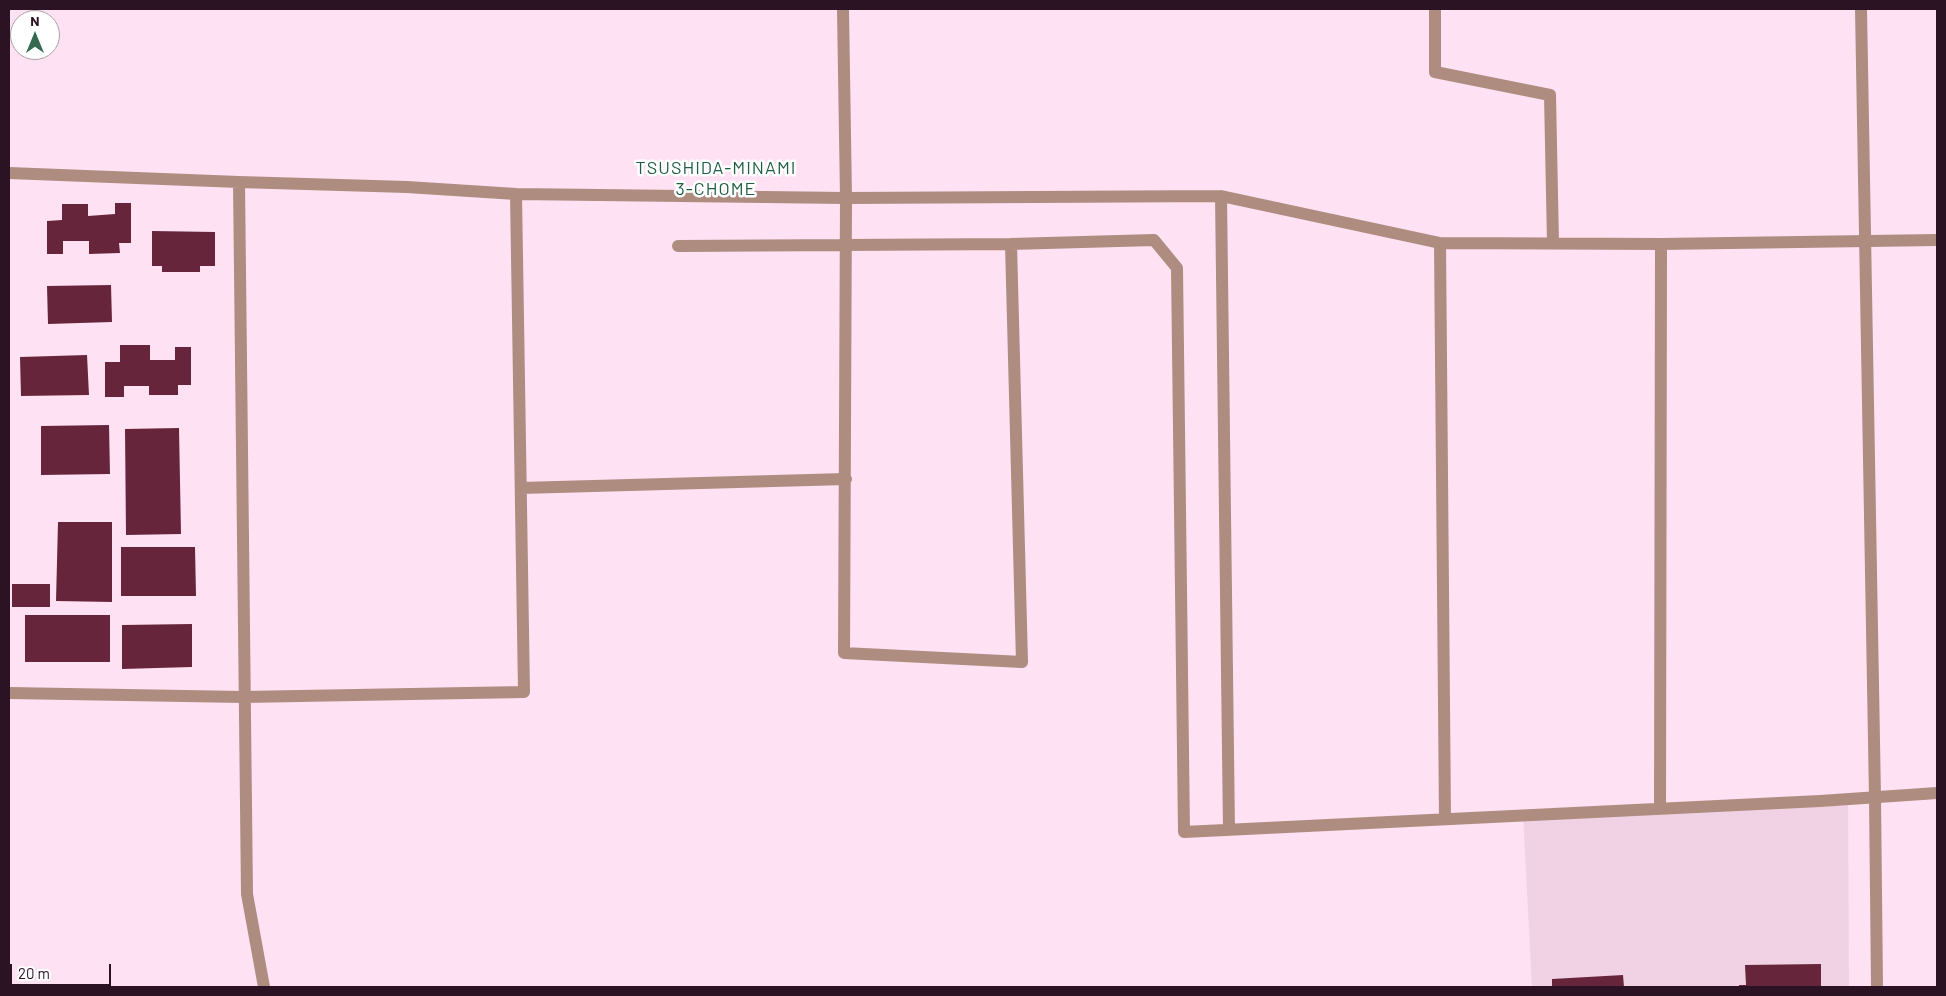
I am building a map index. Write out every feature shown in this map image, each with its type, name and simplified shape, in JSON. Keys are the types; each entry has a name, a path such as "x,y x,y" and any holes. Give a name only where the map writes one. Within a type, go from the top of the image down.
{"street":[{"path":"843,9 846,198 844,653 1022,662 1011,244"},
{"path":"1435,9 1435,72 1550,95 1554,243"},
{"path":"1861,9 1877,987"},
{"path":"9,172 408,187 516,194 846,198 1221,196 1440,243 1661,244 1937,240"},
{"path":"239,182 247,894 264,987"},
{"path":"9,693 244,697 524,692 516,194"},
{"path":"1221,196 1229,830"},
{"path":"678,246 1011,244 1154,240 1177,268 1184,832 1937,793"},
{"path":"1440,243 1444,819"},
{"path":"1660,808 1661,244"},
{"path":"521,488 846,479"}],"shaded area":[{"path":"1848,799 1849,987 1532,987 1523,815"}],"building":[{"path":"115,203 131,203 131,243 119,243 120,253 89,254 89,241 63,241 63,254 47,254 47,221 62,220 62,204 88,204 88,216 115,214"},
{"path":"152,231 215,232 215,266 200,266 200,272 162,272 162,266 152,266"},
{"path":"111,285 112,322 48,324 47,286"},
{"path":"120,345 150,345 150,360 175,360 175,347 191,347 191,385 178,385 178,395 149,395 149,386 124,386 124,397 105,397 105,362 120,362"},
{"path":"87,355 89,395 21,396 20,357"},
{"path":"109,425 110,474 41,475 41,426"},
{"path":"179,428 181,534 126,535 125,429"},
{"path":"58,522 112,522 112,602 56,601"},
{"path":"121,547 195,547 196,596 121,596"},
{"path":"12,584 50,584 50,607 12,607"},
{"path":"25,615 110,615 110,662 25,662"},
{"path":"192,624 192,667 122,669 122,625"},
{"path":"1821,964 1821,987 1739,987 1739,985 1746,985 1745,965"},
{"path":"1623,975 1624,987 1552,987 1552,979"}],"district":[{"name":"TSUSHIDA-MINAMI 3-CHOME","path":"716,178"}]}
